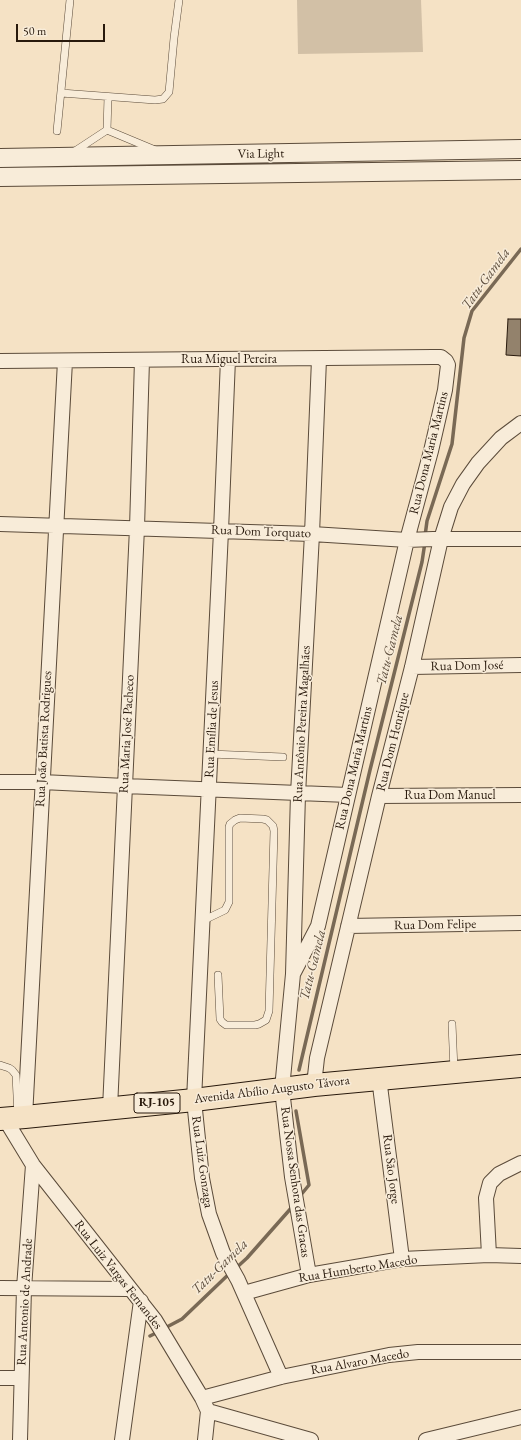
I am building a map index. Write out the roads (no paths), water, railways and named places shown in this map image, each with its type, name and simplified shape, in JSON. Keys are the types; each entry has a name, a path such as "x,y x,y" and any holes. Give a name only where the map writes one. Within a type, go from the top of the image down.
{"main road":[{"name":"Avenida Abílio Augusto Távora","path":"12,1118 194,1100 379,1078 521,1066"}],"street":[{"name":"Via Light","path":"0,158 521,149"},
{"name":"Via Light","path":"0,177 521,170"},
{"name":"Rua Miguel Pereira","path":"0,362 441,357 446,361 448,370"},
{"name":"Rua Emília de Jesus","path":"194,1100 228,359"},
{"name":"Rua Antônio Pereira Magalhães","path":"282,1089 293,974 298,794 312,534 319,359"},
{"name":"Rua Maria José Pacheco","path":"110,1108 137,528 142,360"},
{"name":"Rua João Batista Rodrigues","path":"12,1118 42,782 65,361"},
{"name":"Rua Dona Maria Martins","path":"293,974 308,948 318,926 348,795 412,540 448,370"},
{"name":"Rua Dom Henrique","path":"314,1085 317,1058 379,796 412,667 437,539 463,484 478,463 501,438 521,423"},
{"name":"Rua Dom Torquato","path":"0,524 312,534 412,540 521,539"},
{"name":"Rua Dom José","path":"412,667 521,665"},
{"path":"0,782 42,782 348,795"},
{"name":"Rua Dom Manuel","path":"379,796 521,795"},
{"name":"Rua Dom Felipe","path":"348,926 521,923"},
{"name":"Rua Sāo Jorge","path":"379,1078 402,1259"},
{"name":"Rua Nossa Senhora das Gracas","path":"282,1089 292,1177 309,1275"},
{"name":"Rua Luiz Gonzaga","path":"194,1100 202,1178 208,1207 223,1253 238,1280 281,1377"},
{"name":"Rua Luiz Vargas Fernandes","path":"12,1118 33,1165 129,1289 155,1320 171,1346 202,1398 208,1412 205,1440"},
{"path":"489,1255 486,1198 490,1183 499,1174 521,1163"},
{"name":"Rua Antonio de Andrade","path":"20,1440 24,1288 33,1165"},
{"name":"Rua Humberto Macedo","path":"244,1293 309,1275 402,1259 489,1255 521,1256"},
{"path":"0,1288 129,1289"},
{"path":"122,1440 140,1301"},
{"name":"Rua Alvaro Macedo","path":"202,1398 281,1377 389,1355 418,1352 521,1352"},
{"path":"0,1378 21,1378"},
{"path":"208,1412 312,1440"},
{"path":"426,1440 521,1417"}],"lane":[{"path":"57,131 70,0"},
{"path":"61,93 155,100 163,99 167,96 169,92 179,0"},
{"path":"107,130 108,96"},
{"path":"107,130 168,155"},
{"path":"65,157 107,130"},
{"path":"210,754 283,757"},
{"path":"202,921 224,910 228,902 230,824 240,818 267,820 273,826 274,831 269,1011 266,1020 255,1025 226,1025 222,1022 220,1018 218,975"},
{"path":"452,1024 454,1072"},
{"path":"0,1065 12,1070 16,1075 12,1118"}],"waterway":[{"name":"Tatu-Gamela","path":"425,536 427,521 452,444 464,338 472,311 521,249"},
{"name":"Tatu-Gamela","path":"299,1070 370,770 422,562 425,542"},
{"name":"Tatu-Gamela","path":"296,1111 309,1185 300,1196"},
{"name":"Tatu-Gamela","path":"235,1269 247,1258 293,1206"},
{"name":"Tatu-Gamela","path":"163,1329 182,1319 230,1273"},
{"name":"Tatu-Gamela","path":"150,1336 158,1332"}]}
